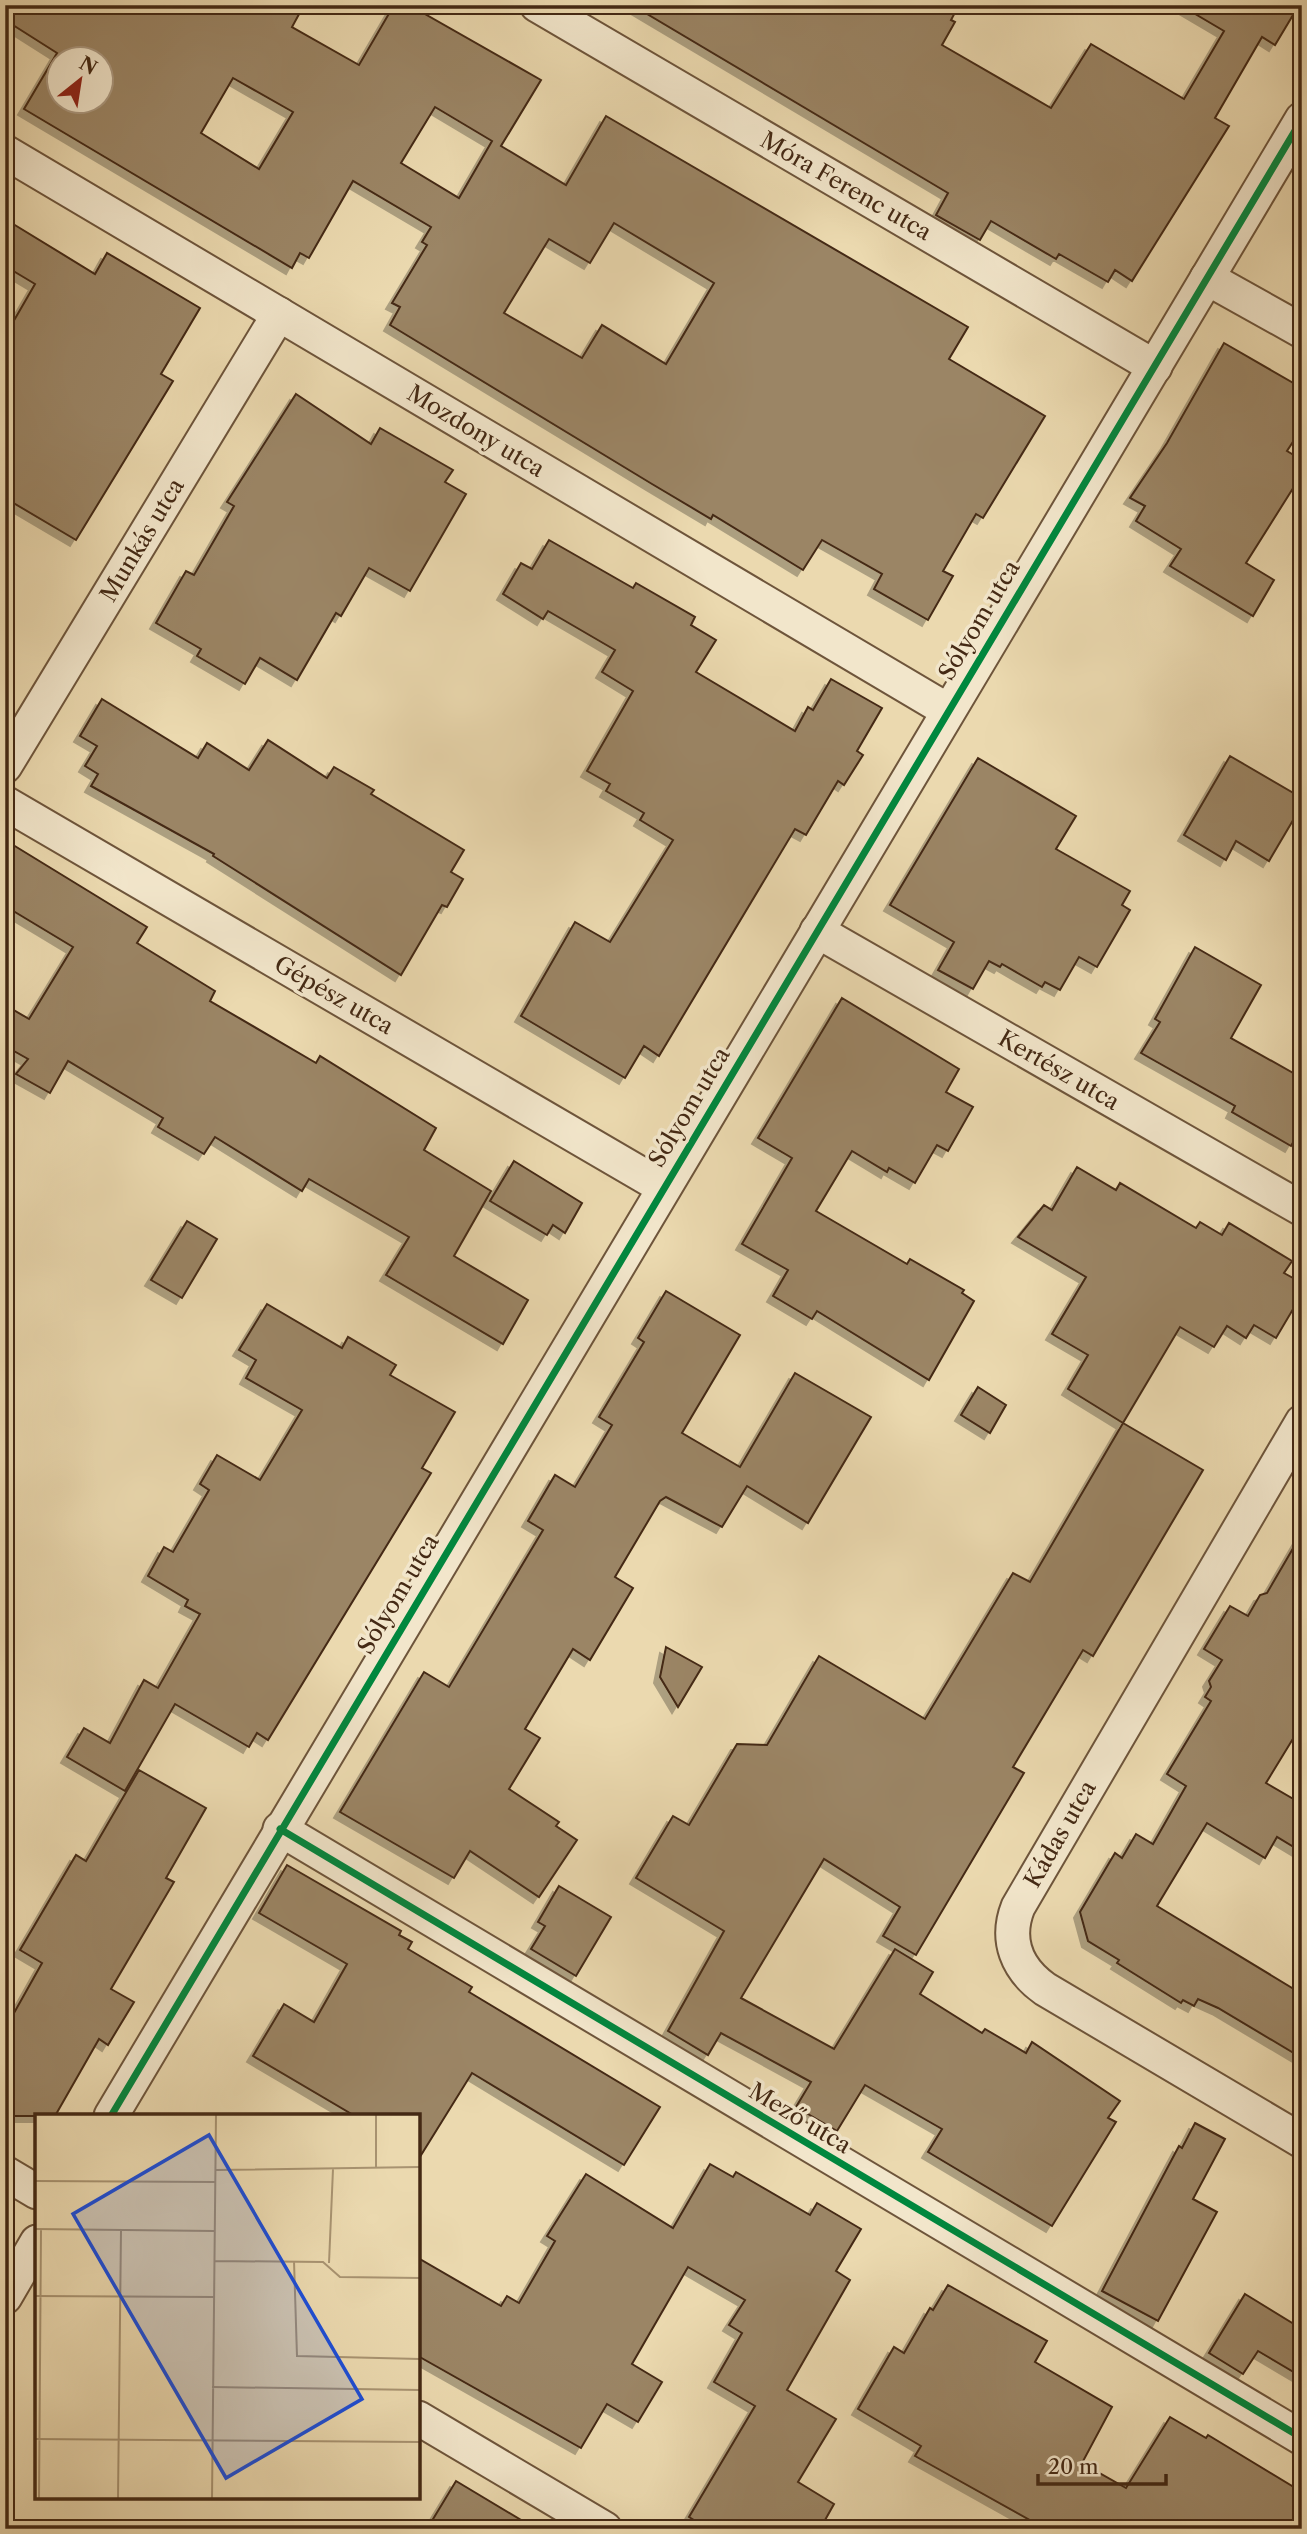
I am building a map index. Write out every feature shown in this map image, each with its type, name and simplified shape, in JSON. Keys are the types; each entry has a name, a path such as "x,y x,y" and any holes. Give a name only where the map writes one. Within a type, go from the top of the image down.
{"street":[{"name":"Móra Ferenc utca","path":"537,5 1154,367"},
{"name":"Sólyom utca","path":"112,2114 947,710 1302,119"},
{"name":"Mozdony utca","path":"5,152 947,710"},
{"path":"1207,278 1302,331"},
{"name":"Munkás utca","path":"5,766 279,314"},
{"name":"Gépész utca","path":"5,803 663,1187"},
{"name":"Kertész utca","path":"817,931 1302,1209"},
{"name":"Kádas utca","path":"1302,1422 1018,1906 1012,1937 1020,1964 1039,1985 1302,2141"},
{"name":"Mező utca","path":"280,1829 1302,2438"},
{"path":"5,2173 35,2191"},
{"path":"5,2297 35,2245"},
{"path":"420,2419 605,2529"}],"building":[{"path":"5,5 304,5 292,27 359,65 394,5 409,5 541,80 501,146 566,185 606,116 968,327 949,359 1045,416 983,518 976,514 943,571 953,576 928,620 874,589 882,574 822,540 803,570 713,515 711,519 652,484 390,325 400,307 392,303 427,245 422,242 431,227 353,181 309,258 300,253 292,268 24,109 46,72 46,116 116,116 116,46 46,46 5,20","holes":["233,78 293,112 259,169 201,133","435,107 492,141 459,198 401,163","614,223 714,283 666,364 602,325 582,358 504,313 549,239 590,263"]},
{"path":"632,5 959,5 951,20 955,22 942,45 1051,108 1091,44 1184,99 1224,31 1180,5 1299,5 1275,45 1262,37 1215,118 1229,126 1132,281 1115,270 1108,282 1059,254 1056,259 991,221 980,240 936,215 948,193"},
{"path":"5,219 95,274 107,253 200,308 161,374 173,381 76,540 5,498 5,336 35,284 5,266"},
{"path":"1224,343 1302,388 1302,428 1287,451 1302,460 1302,474 1246,563 1274,580 1253,616 1170,566 1181,549 1136,521 1145,506 1130,498 1167,443"},
{"path":"296,394 371,444 380,428 453,470 445,482 466,494 410,591 369,568 341,616 336,613 297,680 260,658 245,684 197,656 201,649 156,623 186,571 194,575 234,506 227,502"},
{"path":"549,540 633,588 636,583 695,617 691,625 716,640 696,672 795,731 808,707 813,710 831,679 882,708 857,751 863,755 844,785 838,781 806,835 795,829 659,1056 644,1046 625,1078 521,1016 575,922 610,942 673,840 640,820 644,813 606,791 610,784 587,771 633,691 602,672 615,650 548,611 543,619 503,594 521,563 532,569"},
{"path":"102,699 198,758 207,743 249,770 268,740 327,778 334,767 374,790 371,794 464,850 451,872 463,879 447,907 442,905 401,975 213,856 214,854 91,786 98,774 85,766 97,746 80,736"},
{"path":"1230,756 1302,798 1302,805 1269,861 1236,841 1226,860 1184,835"},
{"path":"978,758 1076,816 1056,849 1130,891 1122,905 1130,910 1097,967 1079,957 1060,990 1045,982 1042,987 1002,964 1000,967 989,961 973,989 938,970 954,942 890,905"},
{"path":"5,840 147,927 137,943 215,991 210,1001 316,1063 320,1056 436,1128 424,1150 491,1191 454,1256 528,1300 503,1344 386,1275 409,1237 309,1179 302,1191 215,1137 204,1154 158,1127 163,1118 68,1061 50,1093 16,1074 28,1059 5,1046 5,1005 29,1019 73,947 5,906"},
{"path":"1195,947 1261,985 1231,1038 1302,1078 1302,1127 1291,1146 1232,1112 1235,1106 1141,1053 1160,1022 1155,1019"},
{"path":"842,998 959,1069 946,1092 973,1107 948,1151 937,1145 915,1183 889,1168 887,1172 852,1151 816,1211 907,1264 910,1259 964,1290 962,1293 974,1301 929,1380 817,1311 812,1319 773,1296 788,1270 742,1244 792,1158 758,1138"},
{"path":"514,1161 582,1203 565,1233 553,1225 547,1235 490,1201"},
{"path":"1077,1167 1116,1190 1120,1183 1196,1228 1200,1222 1222,1235 1229,1223 1292,1261 1284,1273 1302,1283 1302,1294 1276,1338 1254,1325 1246,1338 1227,1326 1214,1347 1180,1327 1123,1423 1068,1389 1088,1355 1052,1334 1086,1277 1018,1237 1044,1205 1052,1210"},
{"path":"187,1221 217,1239 182,1298 151,1280"},
{"path":"666,1291 740,1335 682,1433 740,1467 795,1373 871,1417 808,1523 747,1486 722,1527 666,1497 660,1501 615,1577 633,1588 590,1660 573,1649 525,1729 540,1738 509,1789 559,1822 556,1826 577,1840 539,1897 470,1851 454,1878 340,1812 424,1672 449,1687 543,1530 528,1521 555,1475 575,1487 612,1425 599,1417 644,1342 638,1338"},
{"path":"267,1304 342,1348 348,1337 396,1365 390,1375 455,1412 422,1468 431,1473 268,1740 257,1733 249,1747 175,1704 125,1791 67,1757 84,1728 110,1743 144,1680 158,1688 200,1614 185,1606 188,1600 148,1576 164,1547 173,1552 209,1490 200,1484 217,1455 260,1480 302,1410 246,1378 256,1360 239,1350"},
{"path":"978,1387 1006,1405 990,1433 961,1415"},
{"path":"1123,1423 1203,1470 1093,1656 1083,1650 1013,1767 1024,1773 916,1955 883,1936 900,1907 824,1859 741,1998 834,2049 895,1949 933,1972 920,1994 982,2033 985,2029 1026,2053 1032,2042 1120,2101 1108,2118 1116,2122 1052,2226 928,2152 942,2129 865,2085 837,2131 796,2107 811,2082 721,2033 708,2055 668,2031 724,1931 636,1878 673,1816 689,1825 737,1744 767,1745 819,1656 925,1719 1013,1573 1030,1582"},
{"path":"1302,1533 1302,1724 1266,1783 1302,1804 1302,1852 1277,1837 1265,1858 1207,1823 1157,1906 1302,1994 1302,2058 1218,2008 1198,1999 1194,2006 1183,2000 1181,2003 1117,1963 1119,1960 1088,1941 1080,1912 1115,1853 1122,1858 1136,1834 1153,1844 1186,1786 1167,1774 1211,1701 1205,1697 1211,1687 1209,1681 1222,1660 1204,1649 1230,1606 1248,1616 1260,1595 1267,1593"},
{"path":"666,1647 702,1667 678,1707 660,1677"},
{"path":"139,1770 206,1808 166,1878 174,1882 111,1989 134,2002 108,2045 99,2039 56,2114 5,2116 5,2029 42,1963 20,1950 76,1855 86,1861"},
{"path":"287,1865 401,1931 399,1935 412,1942 408,1949 472,1987 469,1992 660,2107 624,2165 472,2073 420,2157 420,2114 352,2114 253,2056 284,2004 314,2022 347,1964 259,1913"},
{"path":"559,1886 611,1917 576,1976 531,1949 545,1926 538,1922"},
{"path":"1195,2123 1225,2139 1193,2199 1217,2212 1158,2321 1102,2291 1179,2146 1182,2148"},
{"path":"710,2164 733,2177 736,2172 810,2215 817,2203 861,2229 836,2271 850,2280 787,2390 836,2419 798,2482 834,2504 820,2529 709,2529 689,2517 755,2406 714,2382 742,2333 729,2325 745,2300 688,2267 632,2364 662,2382 638,2422 607,2404 581,2448 420,2357 420,2259 501,2306 507,2296 519,2303 555,2241 547,2236 586,2174 673,2228"},
{"path":"948,2285 1047,2341 1035,2362 1112,2407 1082,2463 1126,2488 1170,2417 1206,2438 1208,2435 1302,2492 1302,2507 1289,2529 1046,2529 915,2456 921,2446 858,2409 894,2347 904,2353 930,2308 933,2310"},
{"path":"1245,2294 1302,2329 1302,2377 1258,2351 1243,2374 1209,2353"},
{"path":"456,2481 536,2529 427,2529"}],"cycle path":[{"path":"112,2114 1302,119"},
{"path":"280,1829 1302,2438"}]}
